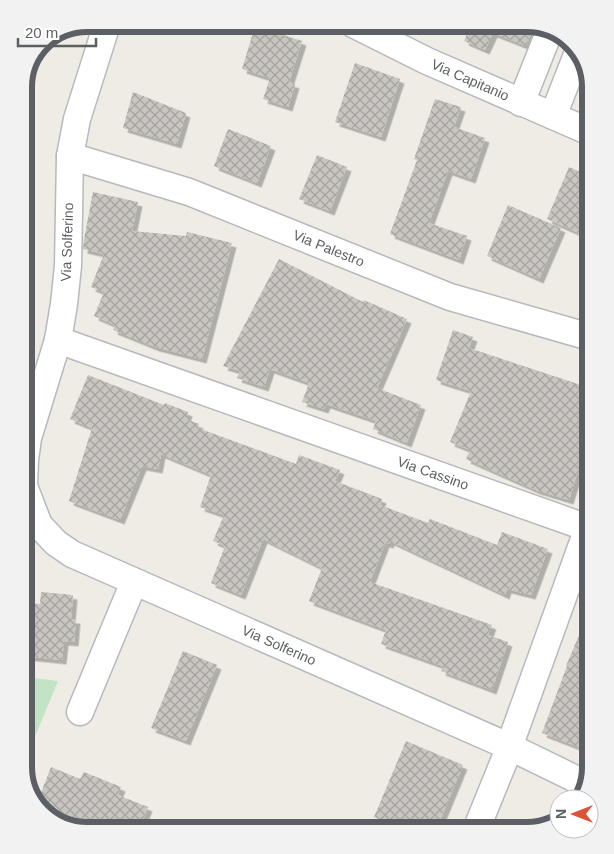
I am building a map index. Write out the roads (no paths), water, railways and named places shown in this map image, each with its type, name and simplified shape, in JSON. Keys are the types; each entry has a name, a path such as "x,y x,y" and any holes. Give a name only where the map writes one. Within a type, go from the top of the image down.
{"street":[{"name":"Via Solferino","path":"33,423 58,340 64,304 68,266 70,156 77,120 104,32"},
{"name":"Via Capitanio","path":"370,33 427,61 582,129"},
{"path":"521,103 547,36"},
{"path":"553,116 574,61"},
{"name":"Via Palestro","path":"70,156 188,192 450,297 582,335"},
{"name":"Via Cassino","path":"58,340 582,526"},
{"name":"Via Solferino","path":"32,508 39,525 56,543 72,554 508,746 580,781"},
{"name":"Via Cassino","path":"508,746 582,544"},
{"path":"80,712 134,582"},
{"path":"479,822 504,761 508,746"}]}
